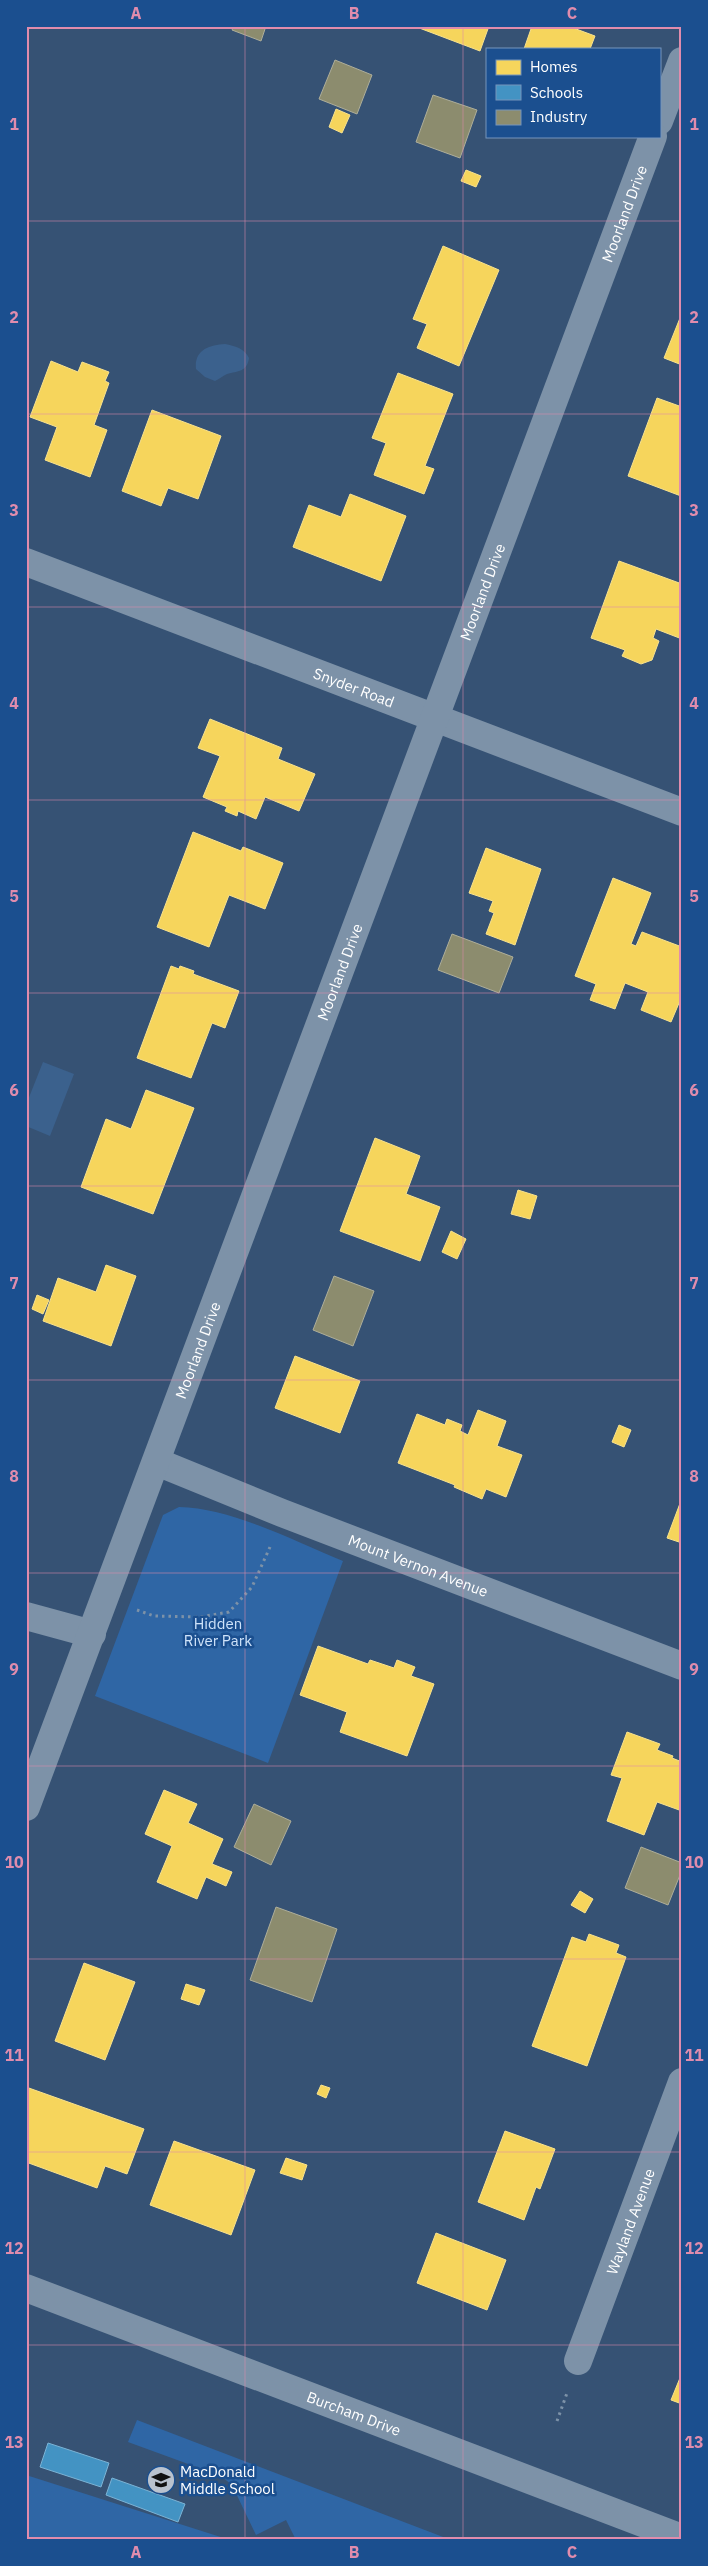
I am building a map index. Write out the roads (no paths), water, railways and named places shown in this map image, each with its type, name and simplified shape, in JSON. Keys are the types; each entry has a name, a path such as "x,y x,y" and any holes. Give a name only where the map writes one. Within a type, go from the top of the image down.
{"street":[{"path":"660,118 682,61"},
{"name":"Moorland Drive","path":"26,1807 652,138"},
{"name":"Snyder Road","path":"26,562 682,812"},
{"name":"Mount Vernon Avenue","path":"157,1462 282,1513 682,1666"},
{"path":"26,1616 92,1634"},
{"name":"Wayland Avenue","path":"578,2361 682,2082"},
{"name":"Burcham Drive","path":"26,2288 682,2538"}],"place":[{"name":"MacDonald Middle School","path":"161,2480"}],"park label":[{"name":"Hidden River Park","path":"218,1632"}]}
